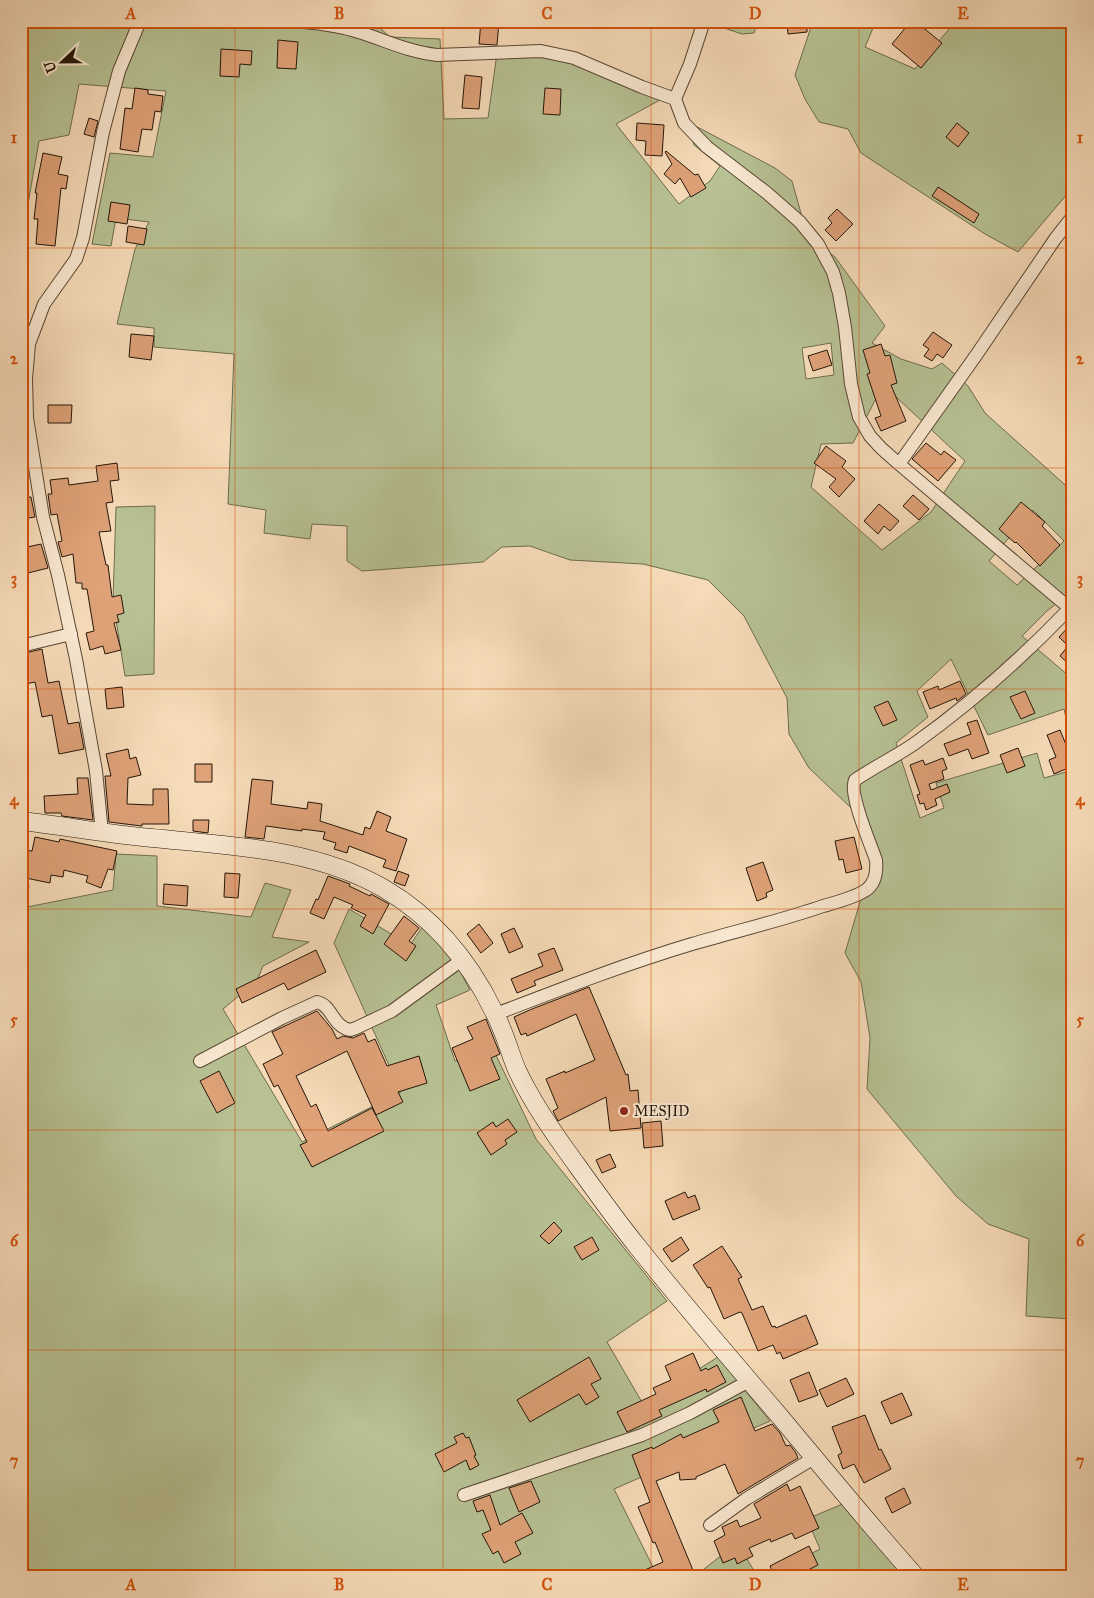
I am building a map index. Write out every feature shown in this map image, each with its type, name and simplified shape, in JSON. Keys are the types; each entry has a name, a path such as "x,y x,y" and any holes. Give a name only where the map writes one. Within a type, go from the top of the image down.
{"street":[{"path":"102,833 96,771 71,634 43,517 27,418 26,379 29,344 44,304 76,258 83,238 103,132 119,71 140,21"},
{"path":"294,21 324,23 352,30 423,54 540,51 565,56 574,58 642,88 675,99"},
{"path":"496,1014 595,976 691,945 800,914 867,890 875,878 877,868 858,807 853,786 855,780 914,744 978,695 1071,610 1018,563 899,464 881,448 864,428 859,417 851,384 839,293 833,272 818,244 800,222 767,193 708,147 684,123 675,99 690,64 704,21"},
{"path":"899,464 977,354 1055,238 1073,216"},
{"path":"21,646 71,634"},
{"path":"21,821 102,833 271,851 307,858 353,873 381,886 424,917 464,959 480,985 496,1014 518,1072 541,1114 562,1146 636,1244 916,1577"},
{"path":"200,1061 317,1002 324,1004 345,1029 356,1028 392,1011 464,959"},
{"path":"464,1495 650,1432 690,1413 749,1380"},
{"path":"710,1525 746,1499 814,1458"}],"green space":[{"path":"21,21 372,21 390,37 440,39 444,119 488,118 498,46 561,56 671,94 616,124 679,204 710,181 720,166 694,145 686,121 775,168 792,181 807,235 835,257 885,326 872,343 901,359 932,369 942,363 968,386 985,413 1073,492 1073,604 1065,597 1047,611 1022,636 1069,676 1073,675 1073,748 1064,709 988,735 951,659 917,691 928,717 896,743 920,818 944,808 936,783 1037,753 1044,778 1073,770 1073,1319 1026,1316 1029,1239 988,1224 956,1196 867,1089 870,1038 861,982 845,953 860,902 876,874 867,823 809,768 789,734 787,698 744,616 708,580 643,564 570,560 530,546 502,547 483,562 362,571 347,561 347,526 312,524 310,539 264,533 266,510 228,504 234,354 154,347 154,328 117,324 135,249 149,222 116,218 111,246 92,244 110,153 153,157 166,91 79,84 69,135 39,141 21,244","holes":["831,343 834,375 806,379 802,348","883,385 965,461 931,512 882,550 811,487 821,444 853,443","1033,510 1064,541 1017,585 989,561"]},
{"path":"720,21 758,21 754,33 742,34 724,28"},
{"path":"813,21 876,21 865,47 915,69 956,21 1073,21 1073,187 1018,252 985,234 861,153 848,129 819,122 805,99 795,75"},
{"path":"155,506 154,674 125,676 113,601 116,507"},
{"path":"116,854 157,856 157,906 251,917 265,883 291,890 272,937 309,942 263,966 257,981 223,1009 302,1142 401,1092 334,943 349,909 410,945 423,926 452,956 470,990 436,1005 455,1061 494,1051 536,1139 667,1301 607,1342 643,1404 718,1357 770,1421 614,1489 658,1577 21,1577 21,884 29,885 27,907 113,890"},
{"path":"845,1503 906,1575 902,1577 766,1577 820,1549 807,1519"},
{"path":"737,1543 758,1577 694,1577"}],"building":[{"path":"481,21 499,21 497,45 479,44"},
{"path":"787,21 807,21 807,32 788,34"},
{"path":"911,21 915,21 942,43 921,68 892,44"},
{"path":"278,40 298,42 296,69 277,68"},
{"path":"221,49 252,51 251,65 240,64 239,77 220,76"},
{"path":"465,75 482,77 479,109 462,108"},
{"path":"135,88 148,90 148,94 163,96 161,112 155,111 152,130 142,129 138,152 120,149 125,108 132,109"},
{"path":"545,88 561,89 560,115 543,114"},
{"path":"89,118 98,121 94,137 84,134"},
{"path":"637,123 664,125 662,156 645,155 646,141 636,140"},
{"path":"957,123 969,133 958,147 946,137"},
{"path":"666,151 695,175 698,174 706,188 691,197 680,178 675,184 664,174 672,164"},
{"path":"43,153 62,157 58,174 68,176 66,189 61,188 55,246 36,244 38,219 34,219 37,193 35,193"},
{"path":"938,187 979,214 974,223 932,196"},
{"path":"111,202 130,205 127,224 108,221"},
{"path":"837,209 853,224 836,241 825,230 832,223 828,218"},
{"path":"128,226 147,229 144,245 126,242"},
{"path":"933,332 952,345 943,358 937,354 932,361 924,356 929,349 923,345"},
{"path":"131,334 154,336 151,360 129,357"},
{"path":"881,344 885,356 890,355 897,383 891,385 906,421 881,431 875,418 881,416 867,374 870,373 863,350"},
{"path":"827,350 832,365 813,371 808,356"},
{"path":"48,405 72,405 71,423 48,423"},
{"path":"926,443 941,455 944,451 956,460 938,481 912,459"},
{"path":"826,446 846,461 842,467 855,479 839,497 829,487 836,479 814,463"},
{"path":"117,463 119,480 110,481 113,502 106,503 111,531 99,532 106,565 108,565 112,597 121,595 124,613 117,615 119,622 114,623 121,650 105,654 103,646 90,650 86,633 94,631 87,589 82,589 82,583 76,583 73,554 62,557 58,542 62,541 57,514 51,515 48,494 52,494 50,480 68,478 69,485 98,481 96,466"},
{"path":"913,495 929,509 919,520 903,506"},
{"path":"31,497 35,517 21,519 21,498"},
{"path":"1021,502 1045,522 1042,526 1060,545 1040,566 1016,542 999,529"},
{"path":"879,504 899,521 890,531 884,526 878,534 864,521"},
{"path":"41,544 48,568 28,573 23,548"},
{"path":"1073,622 1073,668 1060,656 1068,646 1059,637"},
{"path":"42,649 48,683 59,681 68,724 79,722 84,749 59,754 52,715 42,717 35,682 21,685 21,654"},
{"path":"960,681 966,694 957,701 956,698 930,709 923,692 938,686 939,690"},
{"path":"122,687 124,707 107,709 105,689"},
{"path":"1025,691 1035,713 1021,719 1010,697"},
{"path":"888,701 897,720 883,726 874,707"},
{"path":"977,720 989,753 972,759 968,749 949,756 944,744 971,734 967,723"},
{"path":"1060,730 1073,757 1073,766 1054,774 1049,760 1056,757 1047,735"},
{"path":"1018,748 1025,766 1007,773 1000,755"},
{"path":"128,749 130,759 136,757 141,775 128,778 127,804 153,805 153,789 168,789 169,824 142,824 142,826 109,822 105,776 111,776 106,754"},
{"path":"943,758 947,769 942,771 944,779 929,784 931,790 947,784 950,792 935,799 937,805 926,810 924,803 920,804 917,795 920,794 910,765 923,760 925,765"},
{"path":"195,764 212,764 212,782 195,782"},
{"path":"77,778 88,778 93,820 62,816 61,813 45,813 44,796 78,794"},
{"path":"252,779 273,781 271,804 307,809 308,802 322,804 320,821 363,835 365,827 370,829 377,811 391,817 386,831 407,839 396,871 383,867 386,860 349,846 347,853 334,849 336,843 323,839 325,832 266,826 264,839 245,837"},
{"path":"193,820 209,820 208,833 193,831"},
{"path":"35,837 59,842 60,839 117,851 113,870 108,869 101,888 86,882 88,876 64,870 63,877 51,875 50,883 21,877 21,850 32,851"},
{"path":"854,837 862,869 846,873 843,859 839,860 835,841"},
{"path":"763,862 773,890 766,893 767,897 757,901 746,868"},
{"path":"398,871 409,875 405,886 394,882"},
{"path":"225,873 240,874 238,898 224,897"},
{"path":"328,876 350,884 349,886 370,896 371,894 389,904 373,934 360,926 366,915 351,908 353,905 334,897 324,919 310,913 316,899 318,900"},
{"path":"164,884 188,886 187,906 163,904"},
{"path":"404,916 419,928 409,941 416,946 406,961 384,944"},
{"path":"479,924 493,943 481,953 467,934"},
{"path":"514,928 523,947 509,953 501,934"},
{"path":"554,948 563,970 534,981 536,985 517,993 511,979 543,966 538,954"},
{"path":"316,950 326,972 288,990 284,983 242,1003 236,989"},
{"path":"589,987 626,1075 628,1074 630,1091 638,1090 641,1128 610,1131 606,1097 558,1121 553,1111 558,1108 546,1079 595,1060 576,1014 527,1036 526,1033 521,1035 514,1017"},
{"path":"317,1011 332,1029 337,1039 343,1036 353,1038 364,1033 368,1042 375,1039 387,1066 419,1056 427,1083 398,1092 403,1102 376,1115 347,1051 296,1076 311,1107 316,1104 328,1131 372,1108 384,1131 312,1167 300,1145 307,1142 278,1085 274,1087 263,1064 283,1054 272,1032"},
{"path":"486,1019 500,1054 491,1058 500,1079 470,1091 452,1048 473,1039 467,1027"},
{"path":"219,1071 235,1103 217,1113 200,1081"},
{"path":"508,1119 517,1132 505,1140 507,1144 491,1155 477,1133 493,1122 496,1127"},
{"path":"661,1121 663,1146 644,1148 642,1123"},
{"path":"610,1154 616,1167 602,1173 596,1160"},
{"path":"685,1192 688,1198 695,1195 700,1209 673,1220 665,1201"},
{"path":"554,1222 562,1231 549,1244 540,1236"},
{"path":"592,1237 599,1250 582,1260 574,1247"},
{"path":"681,1237 689,1250 672,1262 663,1249"},
{"path":"722,1246 742,1277 738,1279 752,1310 763,1306 772,1327 775,1326 776,1328 806,1315 818,1344 783,1359 780,1352 777,1354 773,1345 758,1351 742,1313 740,1312 724,1319 710,1287 708,1288 693,1265"},
{"path":"693,1353 701,1371 706,1368 708,1370 717,1365 726,1382 707,1392 706,1389 659,1410 662,1416 627,1432 617,1412 656,1394 653,1388 671,1380 665,1366"},
{"path":"589,1357 601,1379 591,1384 599,1397 586,1405 579,1394 530,1422 517,1400"},
{"path":"809,1372 818,1395 799,1402 790,1380"},
{"path":"846,1378 854,1394 827,1407 819,1390"},
{"path":"902,1393 912,1415 891,1424 881,1402"},
{"path":"741,1397 755,1431 772,1424 780,1433 786,1446 790,1445 798,1458 738,1494 725,1464 696,1477 696,1479 680,1480 679,1472 656,1481 695,1575 690,1577 629,1577 663,1562 638,1507 650,1502 632,1455 652,1447 653,1449 681,1434 683,1438 719,1422 713,1410"},
{"path":"865,1415 879,1450 881,1449 891,1469 864,1483 854,1464 843,1469 838,1455 842,1453 832,1427"},
{"path":"463,1433 466,1438 469,1437 476,1455 474,1456 479,1465 470,1470 466,1460 444,1472 435,1454 457,1443 454,1437"},
{"path":"531,1481 540,1502 519,1512 509,1488"},
{"path":"787,1484 790,1491 800,1486 819,1528 795,1539 792,1533 771,1542 770,1539 749,1548 753,1556 737,1564 735,1558 723,1563 714,1541 725,1535 722,1527 737,1520 740,1527 761,1518 754,1504"},
{"path":"904,1488 911,1503 892,1513 885,1498"},
{"path":"490,1495 500,1525 522,1513 533,1533 515,1542 521,1554 504,1563 498,1551 493,1554 482,1534 491,1530 483,1510 477,1512 473,1501"},
{"path":"809,1546 818,1565 794,1577 775,1577 770,1566"}],"place":[{"name":"MESJID","path":"624,1111"}]}
